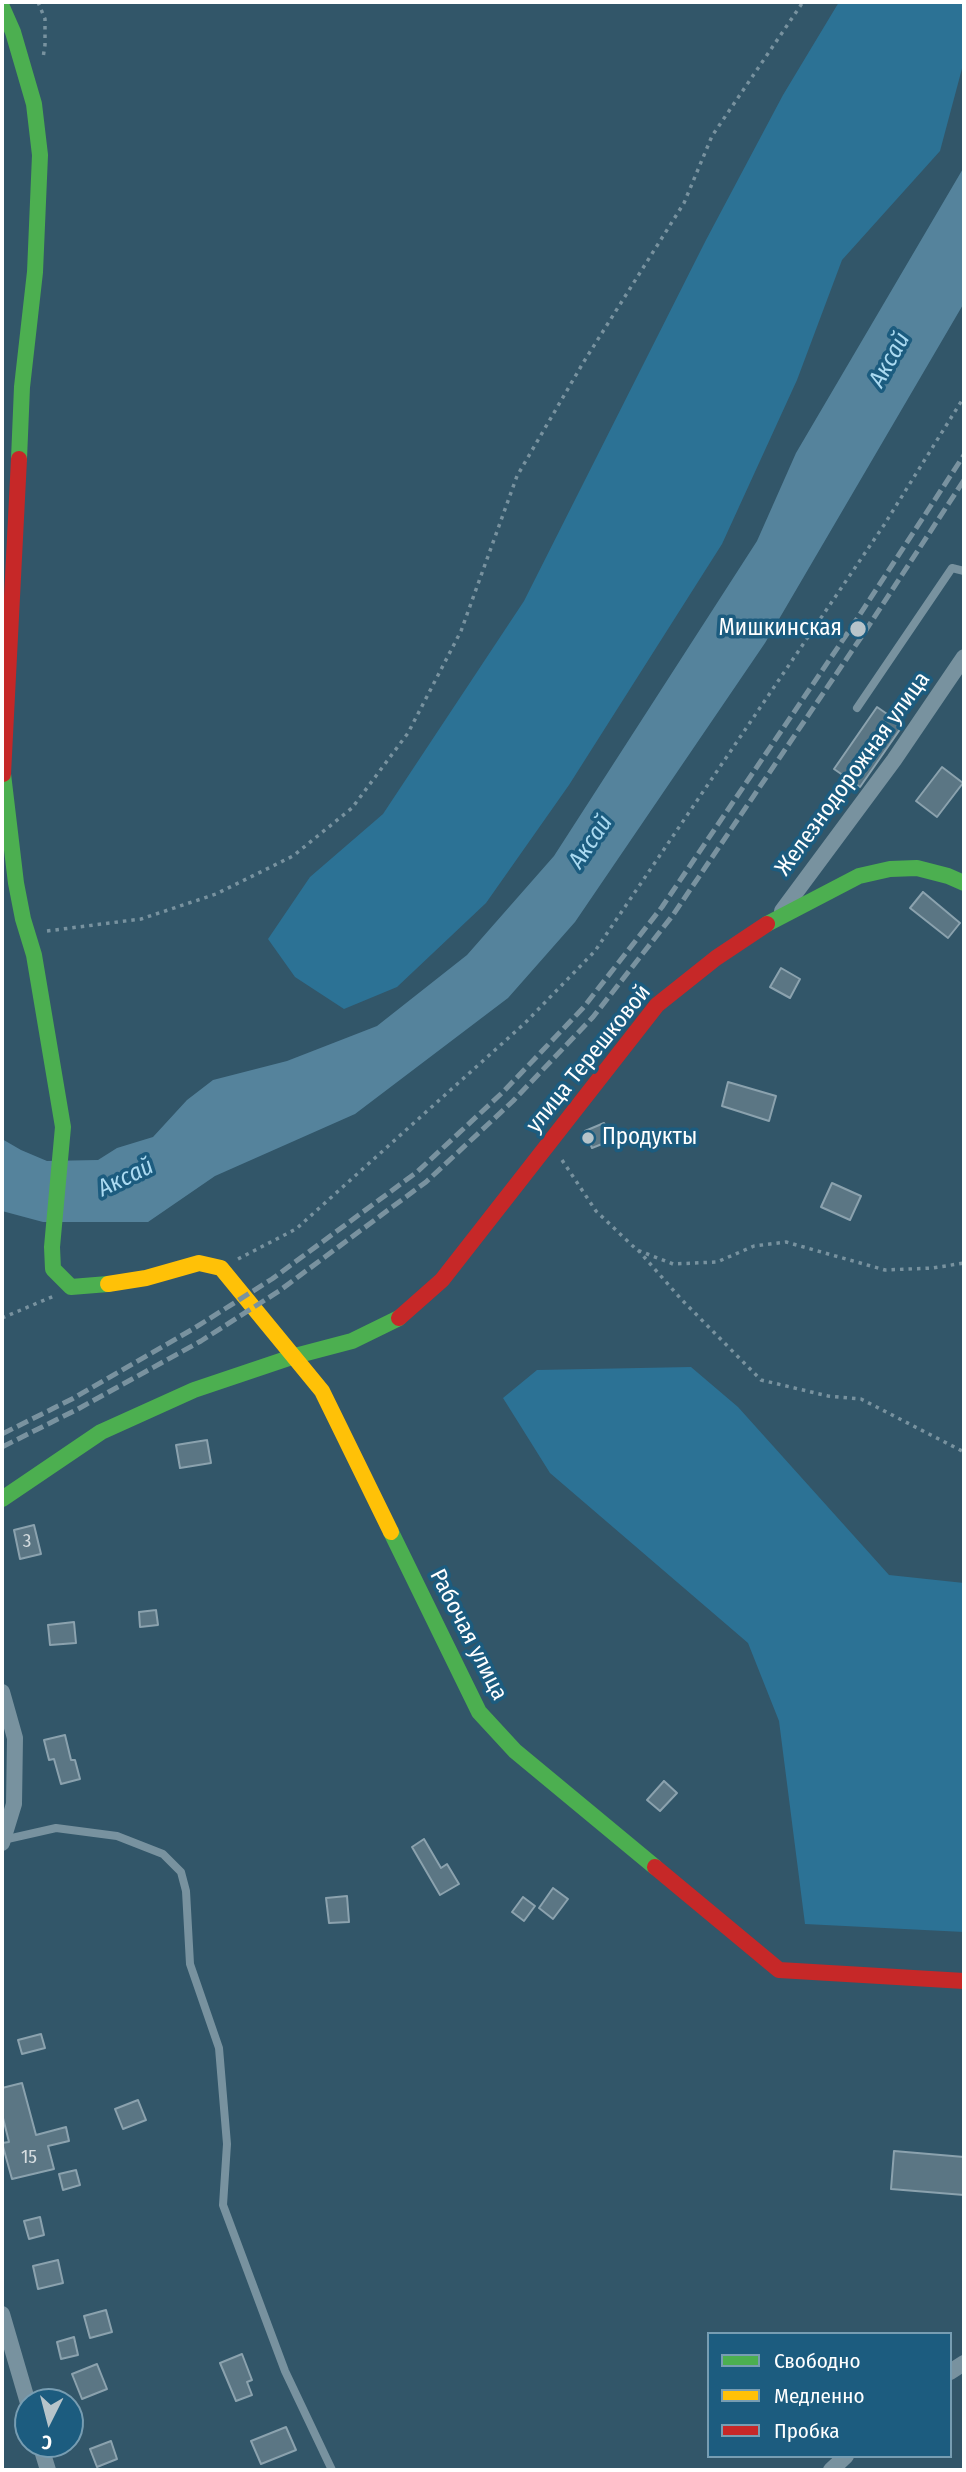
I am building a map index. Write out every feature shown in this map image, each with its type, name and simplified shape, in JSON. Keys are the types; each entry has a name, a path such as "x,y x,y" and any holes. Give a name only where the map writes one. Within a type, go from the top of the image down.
{"street":[{"path":"2,7 13,32 34,104 40,155 34,272 22,387 4,779 16,883 34,955 63,1128 52,1247 54,1269 71,1287 91,1287 146,1278 199,1263 221,1268"},
{"name":"Железнодорожная улица","path":"779,916 894,760 964,657"},
{"name":"улица Терешковой","path":"295,1356 352,1341 404,1315 442,1280 657,1005 716,958 779,916 859,876 890,869 917,869 948,876 964,883"},
{"name":"Рабочая улица","path":"221,1268 322,1391 479,1712 516,1751 779,1970 964,1981"},
{"path":"2,1499 102,1432 194,1390 295,1356"},
{"path":"2,1692 15,1738 14,1804 2,1841"},
{"path":"2,2314 24,2388"},
{"path":"831,2470 844,2458"}],"lane":[{"path":"857,708 952,568 964,571"},
{"path":"2,1841 56,1828 117,1836 163,1854 181,1872 186,1891 190,1964 219,2048 227,2144 223,2205 285,2371 332,2470"}],"path":[{"path":"28,934 141,919 216,894 293,856 352,808 408,733 461,631 517,476 583,363 631,291 684,203 712,136 803,2"},
{"path":"221,1268 296,1229 525,1023 596,951 884,525 964,397"},
{"path":"550,1141 596,1211 761,1380 828,1396 861,1399 964,1451"},
{"path":"637,1250 673,1265 718,1262 754,1246 786,1242 885,1270 933,1268 964,1263"},
{"path":"2,1318 71,1287"}],"shaded area":[{"path":"839,2 964,2 964,61 940,151 842,260 797,380 722,544 569,785 486,903 397,987 344,1009 295,977 268,939 310,877 383,814 524,601 706,240 783,95"},
{"path":"691,1367 738,1407 889,1575 964,1583 964,1932 805,1924 779,1721 748,1643 550,1473 503,1398 537,1370"}],"water":[{"name":"Аксай","path":"964,167 964,303 765,643 575,922 508,998 355,1114 215,1176 148,1222 43,1222 2,1211 2,1139 47,1161 98,1160 117,1148 153,1137 187,1100 213,1080 287,1061 377,1026 467,955 554,856 757,541 796,453"}],"building":[{"path":"877,707 903,725 860,787 834,769"},
{"path":"942,767 963,783 937,817 916,801"},
{"path":"923,892 960,923 948,938 910,908"},
{"path":"781,968 800,979 790,998 770,987"},
{"path":"728,1082 776,1096 769,1121 722,1106"},
{"path":"604,1123 612,1140 592,1148 585,1131"},
{"path":"832,1183 861,1196 850,1220 821,1207"},
{"path":"207,1440 211,1463 180,1468 176,1445"},
{"path":"34,1525 41,1554 20,1559 14,1530"},
{"path":"156,1610 158,1625 140,1627 139,1612"},
{"path":"74,1622 76,1643 50,1645 48,1625"},
{"path":"65,1735 71,1760 75,1760 80,1779 61,1784 54,1759 49,1760 44,1740"},
{"path":"664,1781 677,1793 660,1811 647,1800"},
{"path":"424,1839 441,1868 447,1864 459,1884 440,1895 412,1847"},
{"path":"553,1888 568,1899 553,1919 539,1908"},
{"path":"347,1896 349,1922 329,1923 326,1898"},
{"path":"523,1897 535,1906 524,1921 512,1912"},
{"path":"41,2034 45,2048 22,2054 18,2040"},
{"path":"22,2083 36,2135 66,2127 69,2141 48,2146 54,2169 12,2179 2,2143 9,2142 2,2114 2,2088"},
{"path":"138,2100 146,2120 123,2129 115,2109"},
{"path":"894,2151 964,2157 964,2195 891,2189"},
{"path":"76,2170 80,2185 63,2190 59,2174"},
{"path":"40,2217 44,2235 29,2239 24,2221"},
{"path":"58,2260 63,2283 38,2289 33,2266"},
{"path":"106,2310 112,2332 90,2338 84,2316"},
{"path":"74,2337 78,2355 61,2359 57,2342"},
{"path":"242,2354 252,2380 247,2382 252,2395 236,2401 220,2363"},
{"path":"97,2364 107,2389 84,2398 84,2388 78,2388 72,2374"},
{"path":"286,2427 296,2450 261,2464 251,2441"},
{"path":"111,2441 117,2459 97,2467 90,2449"}],"railway":[{"path":"2,1434 72,1399 193,1329 272,1279 417,1172 503,1092 583,1008 662,907 853,625 964,455"},
{"path":"2,1447 78,1409 201,1341 279,1291 426,1182 513,1101 593,1017 673,915 964,480"}],"traffic: fast":[{"path":"2,7 13,32 34,104 40,155 35,272 22,387 19,459"},
{"path":"3,774 16,883 34,955 63,1127 52,1247 53,1269 71,1287 108,1284"},
{"path":"767,924 859,876 890,869 917,868 964,883"},
{"path":"2,1499 101,1432 194,1390 295,1356 352,1341 399,1318"},
{"path":"391,1532 479,1712 515,1751 655,1867"}],"traffic: slow":[{"path":"108,1284 146,1278 199,1263 221,1268 322,1391 391,1532"}],"traffic: jam":[{"path":"3,774 19,459"},
{"path":"399,1318 442,1280 657,1005 716,958 767,924"},
{"path":"655,1867 779,1970 964,1981"}],"place":[{"name":"Мишкинская","path":"858,629"},
{"name":"Продукты","path":"588,1138"}]}
